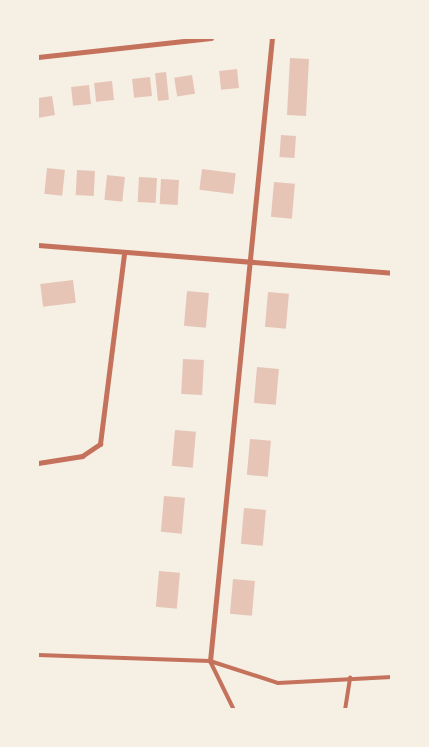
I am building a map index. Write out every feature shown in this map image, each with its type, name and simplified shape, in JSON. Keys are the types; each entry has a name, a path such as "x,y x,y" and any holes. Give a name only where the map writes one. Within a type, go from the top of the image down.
{"street":[{"path":"38,57 210,38"},
{"path":"210,661 252,261 272,38"},
{"path":"38,245 124,256 252,261 392,273"},
{"path":"38,462 82,456 100,444 124,256"}],"lane":[{"path":"38,655 210,661 278,683 350,677 392,677"},
{"path":"210,661 234,710"},
{"path":"345,710 350,677"}],"building":[{"path":"290,58 309,59 306,116 287,115"},
{"path":"237,69 239,88 221,90 219,71"},
{"path":"166,72 169,100 158,101 155,73"},
{"path":"192,75 195,94 177,97 174,78"},
{"path":"150,77 152,96 134,98 132,79"},
{"path":"112,81 114,100 96,102 94,83"},
{"path":"89,85 91,104 73,106 71,87"},
{"path":"52,96 55,115 38,118 38,98"},
{"path":"281,135 296,136 294,158 279,157"},
{"path":"47,168 65,170 62,196 44,194"},
{"path":"202,169 236,173 233,194 199,190"},
{"path":"77,170 95,171 94,196 76,195"},
{"path":"107,175 125,177 122,202 104,200"},
{"path":"139,177 157,178 156,203 138,202"},
{"path":"161,179 179,180 178,205 160,204"},
{"path":"274,182 295,184 292,219 271,217"},
{"path":"73,280 76,303 43,307 40,284"},
{"path":"187,291 209,293 206,328 184,326"},
{"path":"268,292 289,294 286,329 265,327"},
{"path":"183,359 204,360 202,395 181,394"},
{"path":"257,367 279,369 276,405 254,403"},
{"path":"175,430 196,432 193,468 172,466"},
{"path":"250,439 271,441 268,477 247,475"},
{"path":"164,496 185,498 182,534 161,532"},
{"path":"244,508 266,510 263,546 241,544"},
{"path":"159,571 180,573 177,609 156,607"},
{"path":"233,579 255,581 252,616 230,614"}]}
